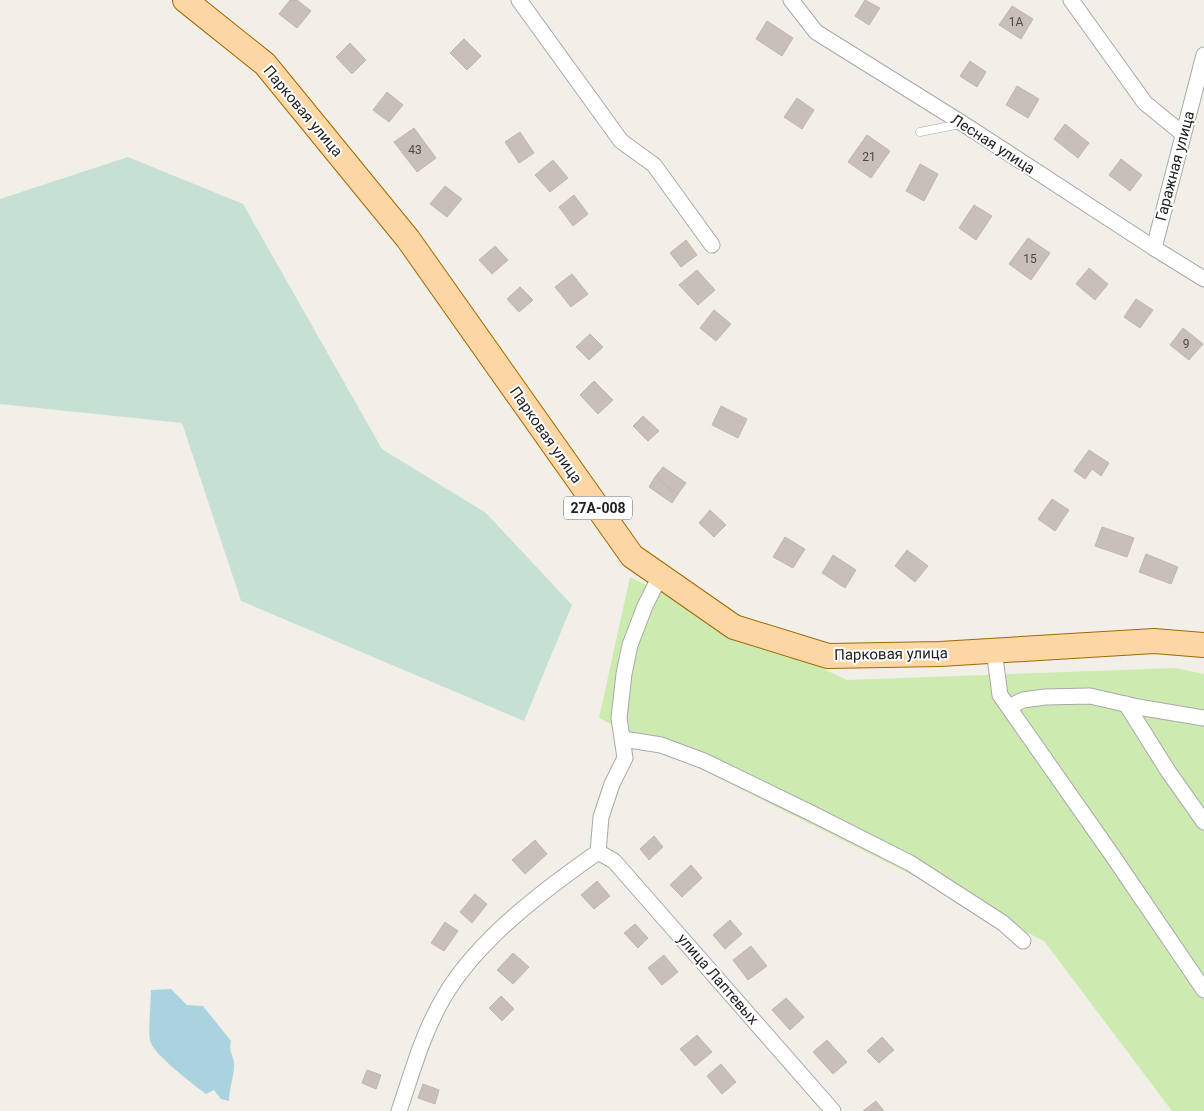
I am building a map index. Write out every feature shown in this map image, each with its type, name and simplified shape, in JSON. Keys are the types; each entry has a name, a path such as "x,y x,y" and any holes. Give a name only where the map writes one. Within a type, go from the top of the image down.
{"main road":[{"name":"Парковая улица","path":"185,0 265,64 408,239 632,556 734,627 828,656 940,654 1154,641 1204,645"}],"street":[{"path":"519,0 621,142 654,165 712,244"},
{"name":"Лесная улица","path":"791,0 816,32 962,123 1204,279"},
{"path":"1071,0 1145,103 1183,134"},
{"name":"Гаражная улица","path":"1154,248 1204,55"},
{"path":"399,1111 431,1022 458,975 477,952 506,923 574,868 598,852 601,816 612,784 625,758 619,718 624,674 630,645 645,606 660,576"},
{"path":"994,650 1000,695 1204,990"},
{"path":"1009,707 1023,700 1054,696 1090,696 1204,718"},
{"path":"1126,704 1204,822"},
{"path":"623,738 661,745 704,761 910,863 1003,923 1023,941"},
{"name":"улица Лаптевых","path":"598,852 614,861 833,1111"}],"lane":[{"path":"920,132 962,123"}],"green space":[{"path":"128,157 243,204 382,449 486,513 572,605 524,721 241,601 182,423 0,404 0,199"},
{"path":"630,577 847,680 1176,668 1204,674 1204,1111 1172,1111 1044,941 599,718"}],"water":[{"path":"171,989 187,1005 203,1006 231,1041 230,1048 234,1065 229,1101 221,1099 214,1090 206,1094 175,1069 153,1047 149,1037 151,990"}],"building":[{"path":"290,0 297,0 311,11 297,28 279,14"},
{"path":"865,0 880,8 869,25 855,16"},
{"path":"1012,6 1033,19 1021,39 999,25"},
{"path":"767,21 793,38 782,56 756,39"},
{"path":"464,39 481,56 467,70 450,53"},
{"path":"350,43 366,60 352,74 336,57"},
{"path":"970,61 986,72 977,87 960,76"},
{"path":"1017,86 1039,99 1028,118 1006,105"},
{"path":"387,92 403,105 389,122 373,110"},
{"path":"797,98 814,110 802,129 784,117"},
{"path":"1065,124 1089,143 1078,158 1054,139"},
{"path":"414,128 436,158 417,172 394,142"},
{"path":"520,132 534,153 519,163 505,142"},
{"path":"867,135 890,151 871,178 848,162"},
{"path":"1121,159 1142,175 1130,191 1109,175"},
{"path":"553,160 568,178 550,192 535,175"},
{"path":"920,164 938,174 924,201 906,191"},
{"path":"445,186 462,199 447,217 430,204"},
{"path":"574,195 588,214 573,226 559,207"},
{"path":"974,205 992,216 976,240 959,228"},
{"path":"1028,238 1050,253 1031,280 1009,264"},
{"path":"686,240 697,255 681,267 670,253"},
{"path":"495,246 508,260 492,274 479,260"},
{"path":"1089,268 1108,284 1095,300 1076,284"},
{"path":"697,270 715,290 698,305 679,285"},
{"path":"572,274 588,294 571,307 555,287"},
{"path":"520,287 533,300 519,312 507,299"},
{"path":"1136,299 1153,310 1140,328 1124,317"},
{"path":"714,310 731,324 716,341 700,328"},
{"path":"1183,328 1203,344 1189,360 1170,345"},
{"path":"590,334 603,347 589,360 576,347"},
{"path":"594,381 613,400 598,414 580,395"},
{"path":"721,406 747,419 738,438 712,425"},
{"path":"643,416 659,431 648,441 633,426"},
{"path":"1089,450 1109,463 1101,476 1092,469 1085,479 1074,471"},
{"path":"663,467 686,483 678,494 655,477"},
{"path":"655,477 678,494 672,503 649,487"},
{"path":"1052,499 1069,510 1055,531 1038,519"},
{"path":"710,510 726,525 714,537 699,523"},
{"path":"1102,527 1134,538 1127,557 1095,546"},
{"path":"785,537 805,549 793,568 773,557"},
{"path":"907,550 928,566 915,582 895,566"},
{"path":"1146,554 1178,567 1171,584 1139,572"},
{"path":"833,555 856,570 845,588 822,573"},
{"path":"654,836 663,847 649,860 640,849"},
{"path":"535,840 547,854 525,874 512,860"},
{"path":"691,865 702,878 682,897 670,885"},
{"path":"597,881 610,896 594,909 581,895"},
{"path":"475,894 487,904 472,923 460,912"},
{"path":"730,920 742,934 725,949 713,935"},
{"path":"445,922 458,931 444,951 431,943"},
{"path":"635,924 648,938 638,948 624,933"},
{"path":"751,946 767,966 748,980 733,960"},
{"path":"513,953 529,967 513,984 497,970"},
{"path":"664,955 678,972 662,985 648,968"},
{"path":"501,996 514,1009 502,1021 489,1008"},
{"path":"786,998 804,1017 790,1030 772,1010"},
{"path":"697,1035 712,1052 695,1066 680,1049"},
{"path":"882,1037 894,1050 879,1063 867,1051"},
{"path":"827,1040 847,1062 833,1074 813,1052"},
{"path":"721,1064 736,1082 722,1094 707,1076"},
{"path":"367,1070 381,1075 376,1089 362,1083"},
{"path":"423,1084 439,1090 435,1104 418,1098"},
{"path":"876,1101 884,1111 863,1111"}]}
